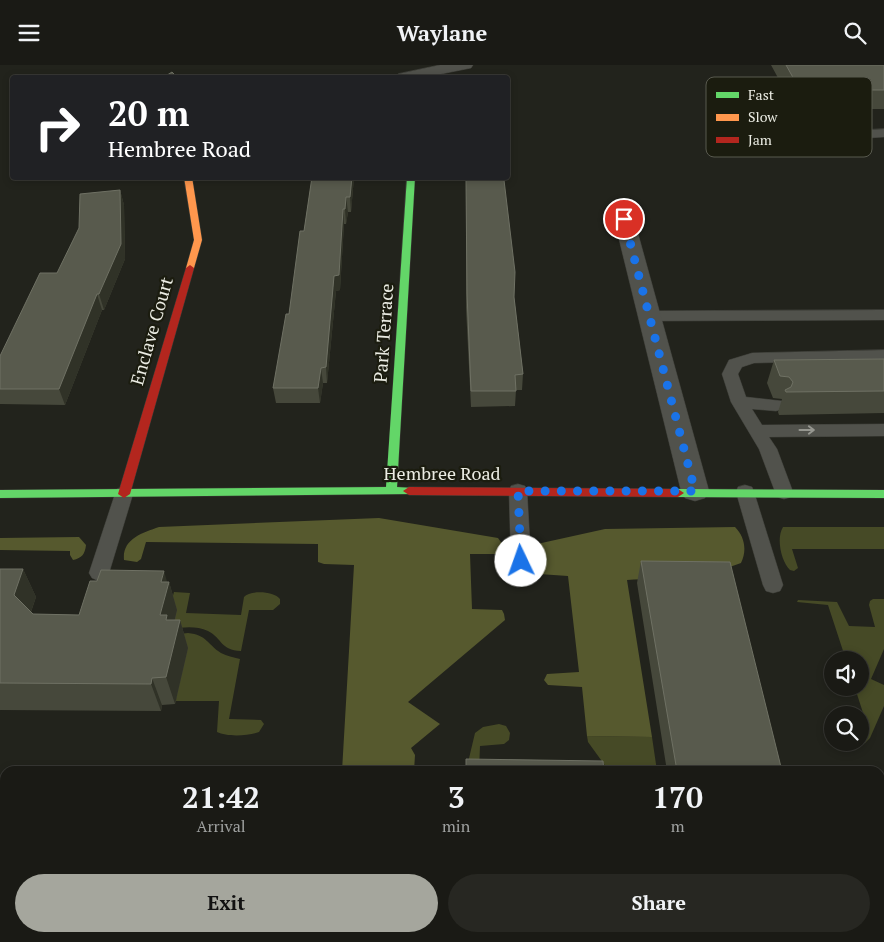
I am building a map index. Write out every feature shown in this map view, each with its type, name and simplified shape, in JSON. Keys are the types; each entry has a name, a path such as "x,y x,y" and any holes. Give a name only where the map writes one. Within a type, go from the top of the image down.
{"street":[{"path":"414,75 465,65"},
{"name":"Enclave Court","path":"124,494 198,240 188,180"},
{"name":"Park Terrace","path":"391,491 411,180"},
{"path":"624,219 695,491"},
{"name":"Hembree Road","path":"0,494 391,491 695,491 884,494"}],"lane":[{"path":"650,316 884,315"},
{"path":"784,492 768,449 759,431 739,402 730,374 735,364 752,358 884,355"},
{"path":"739,402 776,405"},
{"path":"759,431 884,430"},
{"path":"518,491 521,561"},
{"path":"745,492 773,585"},
{"path":"99,573 124,494"}],"green space":[{"path":"379,518 498,538 503,545 501,552 496,554 470,554 472,609 502,610 505,620 408,702 440,724 411,748 415,755 414,766 342,766 354,565 318,562 318,544 146,542 141,559 137,562 124,560 126,547 134,538 159,527"},
{"path":"735,527 741,535 744,544 744,554 741,563 700,574 627,580 652,737 587,736 582,687 548,685 544,680 547,674 579,672 568,576 539,574 536,570 537,544 605,529"},
{"path":"783,527 884,527 884,549 792,549 798,568 794,571 790,570 787,566 780,549 780,537"},
{"path":"79,537 86,545 86,548 81,557 73,560 70,551 0,550 0,538"},
{"path":"174,592 190,593 186,613 241,615 244,597 256,592 277,596 280,599 280,604 273,610 249,610 241,651 229,649 213,634 204,629 190,627 172,629 169,610"},
{"path":"873,599 884,599 884,649 871,679 884,685 884,706 869,739 869,706 861,706 858,696 869,696 869,651 843,651 828,605 797,602 798,600 837,602 849,626 875,627 869,605"},
{"path":"188,633 203,638 221,653 240,659 229,719 261,720 264,724 259,732 226,735 217,732 219,701 176,701 179,634"},
{"path":"499,724 506,726 510,733 509,740 504,744 480,746 479,766 467,766 475,733 483,727"},
{"path":"587,736 652,737 656,766 605,766 588,742"}],"building":[{"path":"786,65 884,65 884,90 872,90 872,77 793,77"},
{"path":"312,180 352,180 350,197 346,197 345,209 343,209 339,275 334,276 326,367 321,368 318,388 273,388 286,314 289,314 300,231 304,231"},
{"path":"466,180 504,180 515,272 514,297 523,374 515,375 516,391 471,391 467,293"},
{"path":"120,190 121,244 99,294 97,294 59,389 0,389 0,356 40,273 57,273 79,228 80,194"},
{"path":"884,359 884,391 786,392 785,390 791,387 793,382 789,377 780,376 774,360"},
{"path":"641,561 730,562 781,766 676,766"},
{"path":"0,569 23,569 14,595 33,614 79,615 90,581 97,581 101,570 164,571 161,582 169,582 160,615 167,615 166,620 180,620 166,677 152,678 151,684 0,683"},
{"path":"466,759 603,761 604,766 466,766"}],"traffic: fast":[{"path":"391,491 411,180"},
{"path":"0,494 409,491"},
{"path":"678,493 884,494"}],"traffic: slow":[{"path":"188,180 198,240 190,268"}],"traffic: jam":[{"path":"124,494 190,268"},
{"path":"409,491 678,493"}],"route":[{"path":"521,561 518,491 695,491 624,219"}]}
